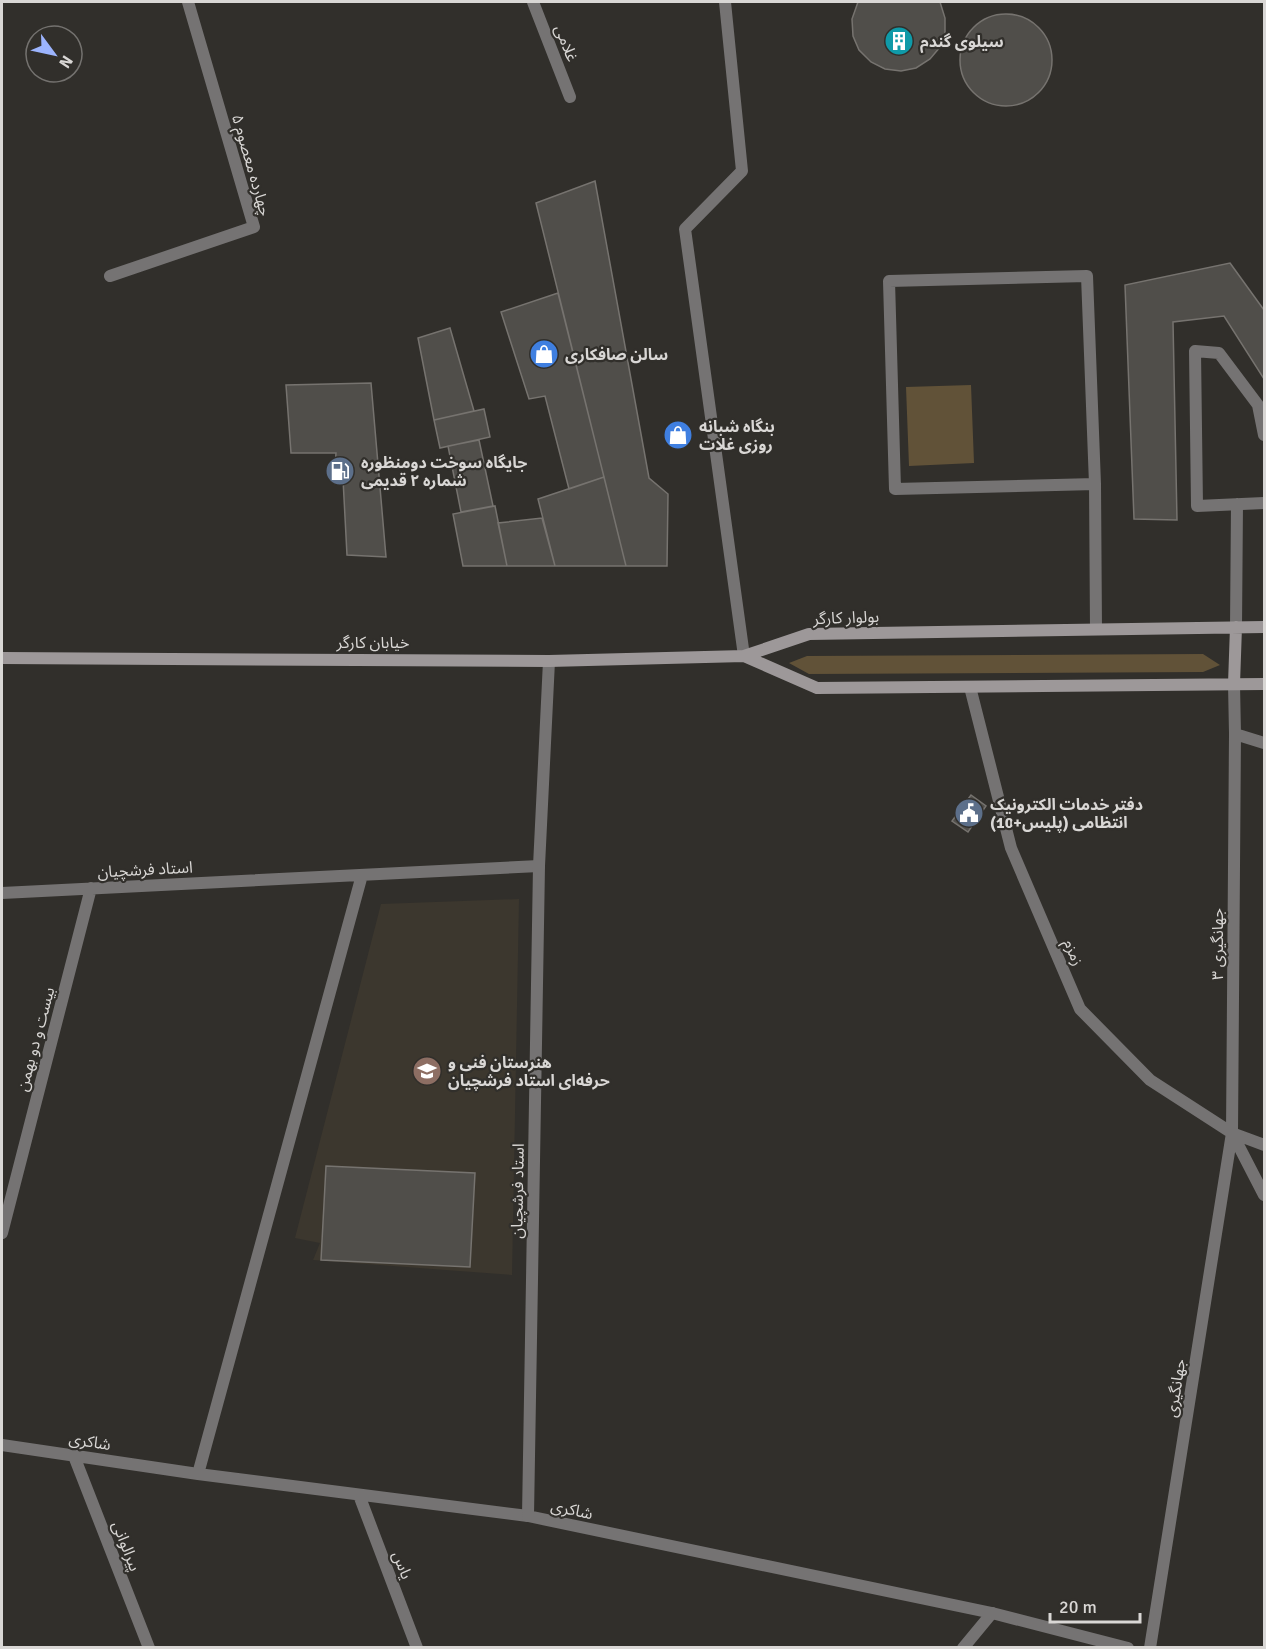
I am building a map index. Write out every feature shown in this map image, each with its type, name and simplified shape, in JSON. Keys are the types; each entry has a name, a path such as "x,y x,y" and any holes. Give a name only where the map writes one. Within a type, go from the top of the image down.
{"main road":[{"path":"1234,684 1236,627"},
{"name":"بولوار کارگر","path":"744,656 809,634 1264,627"},
{"name":"خیابان کارگر","path":"2,658 549,661 744,656"},
{"path":"744,656 817,688 1264,684"}],"street":[{"name":"چهارده معصوم ۵","path":"110,276 254,227 188,2"},
{"name":"غلامی","path":"533,2 570,97"},
{"path":"725,2 742,171 685,229 744,656"},
{"path":"1095,484 895,489 889,281 1087,276 1095,484 1096,629"},
{"path":"1264,435 1258,405 1219,352 1195,351 1197,506 1264,503"},
{"path":"1236,627 1237,504"},
{"name":"استاد فرشچیان","path":"528,1516 539,866 549,661"},
{"name":"جهانگیری ۳","path":"1234,684 1232,1133 1264,1195"},
{"name":"زمزم","path":"970,687 1011,848 1080,1008 1150,1080 1232,1133 1264,1145"},
{"path":"1235,734 1264,743"},
{"name":"استاد فرشچیان","path":"2,893 539,866"},
{"path":"198,1474 362,875"},
{"name":"بیست و دو بهمن","path":"2,1233 91,888"},
{"name":"جهانگیری","path":"1150,1647 1232,1133"},
{"name":"شاکری","path":"2,1445 198,1474 528,1516 992,1613 1128,1647"},
{"name":"پیرالوانی","path":"74,1456 149,1647"},
{"name":"یاس","path":"359,1495 417,1647"},
{"path":"963,1647 992,1613"}],"shaded area":[{"path":"971,385 974,463 909,466 906,387"},
{"path":"1203,654 1220,665 1203,672 809,674 789,663 807,656"},
{"name":"هنرستان فنی و حرفه‌ای استاد فرشچیان","path":"519,899 512,1275 313,1260 320,1243 295,1238 381,904"}],"building":[{"name":"سیلوی گندم","path":"858,2 940,2 945,18 945,33 940,47 930,59 916,68 901,71 885,69 871,62 859,50 853,36 852,19"},
{"path":"1006,14 1023,18 1038,28 1048,43 1052,60 1048,77 1038,92 1023,102 1006,106 989,102 974,92 964,77 960,60 964,43 974,28 989,18"},
{"path":"595,181 649,478 668,494 667,566 626,566 536,203"},
{"path":"1230,263 1264,310 1264,379 1224,316 1173,322 1177,520 1134,519 1125,285"},
{"name":"سالن صافكارى","path":"558,293 604,477 569,489 545,396 529,399 501,312"},
{"path":"450,328 474,411 434,420 418,338"},
{"path":"371,383 386,557 347,555 343,479 334,480 336,453 291,453 286,385"},
{"path":"484,409 490,437 440,448 434,420"},
{"path":"479,440 493,506 461,512 448,446"},
{"path":"604,477 626,566 555,566 538,499"},
{"path":"495,506 507,566 463,566 453,514"},
{"path":"542,518 555,566 507,566 498,523"},
{"name":"دفتر خدمات الکترونیک انتظامی (پلیس+10)","path":"971,795 986,806 968,832 952,821"},
{"path":"326,1166 475,1173 470,1267 321,1260"}],"place":[{"name":"سیلوی گندم","path":"899,41"},
{"name":"سالن صافكارى","path":"544,354"},
{"name":"بنگاه شبانه روزی غلات","path":"678,435"},
{"name":"جایگاه سوخت دومنظوره شماره ۲ قدیمی","path":"340,471"},
{"name":"دفتر خدمات الکترونیک انتظامی (پلیس+10)","path":"969,813"},
{"name":"هنرستان فنی و حرفه‌ای استاد فرشچیان","path":"427,1071"}]}
